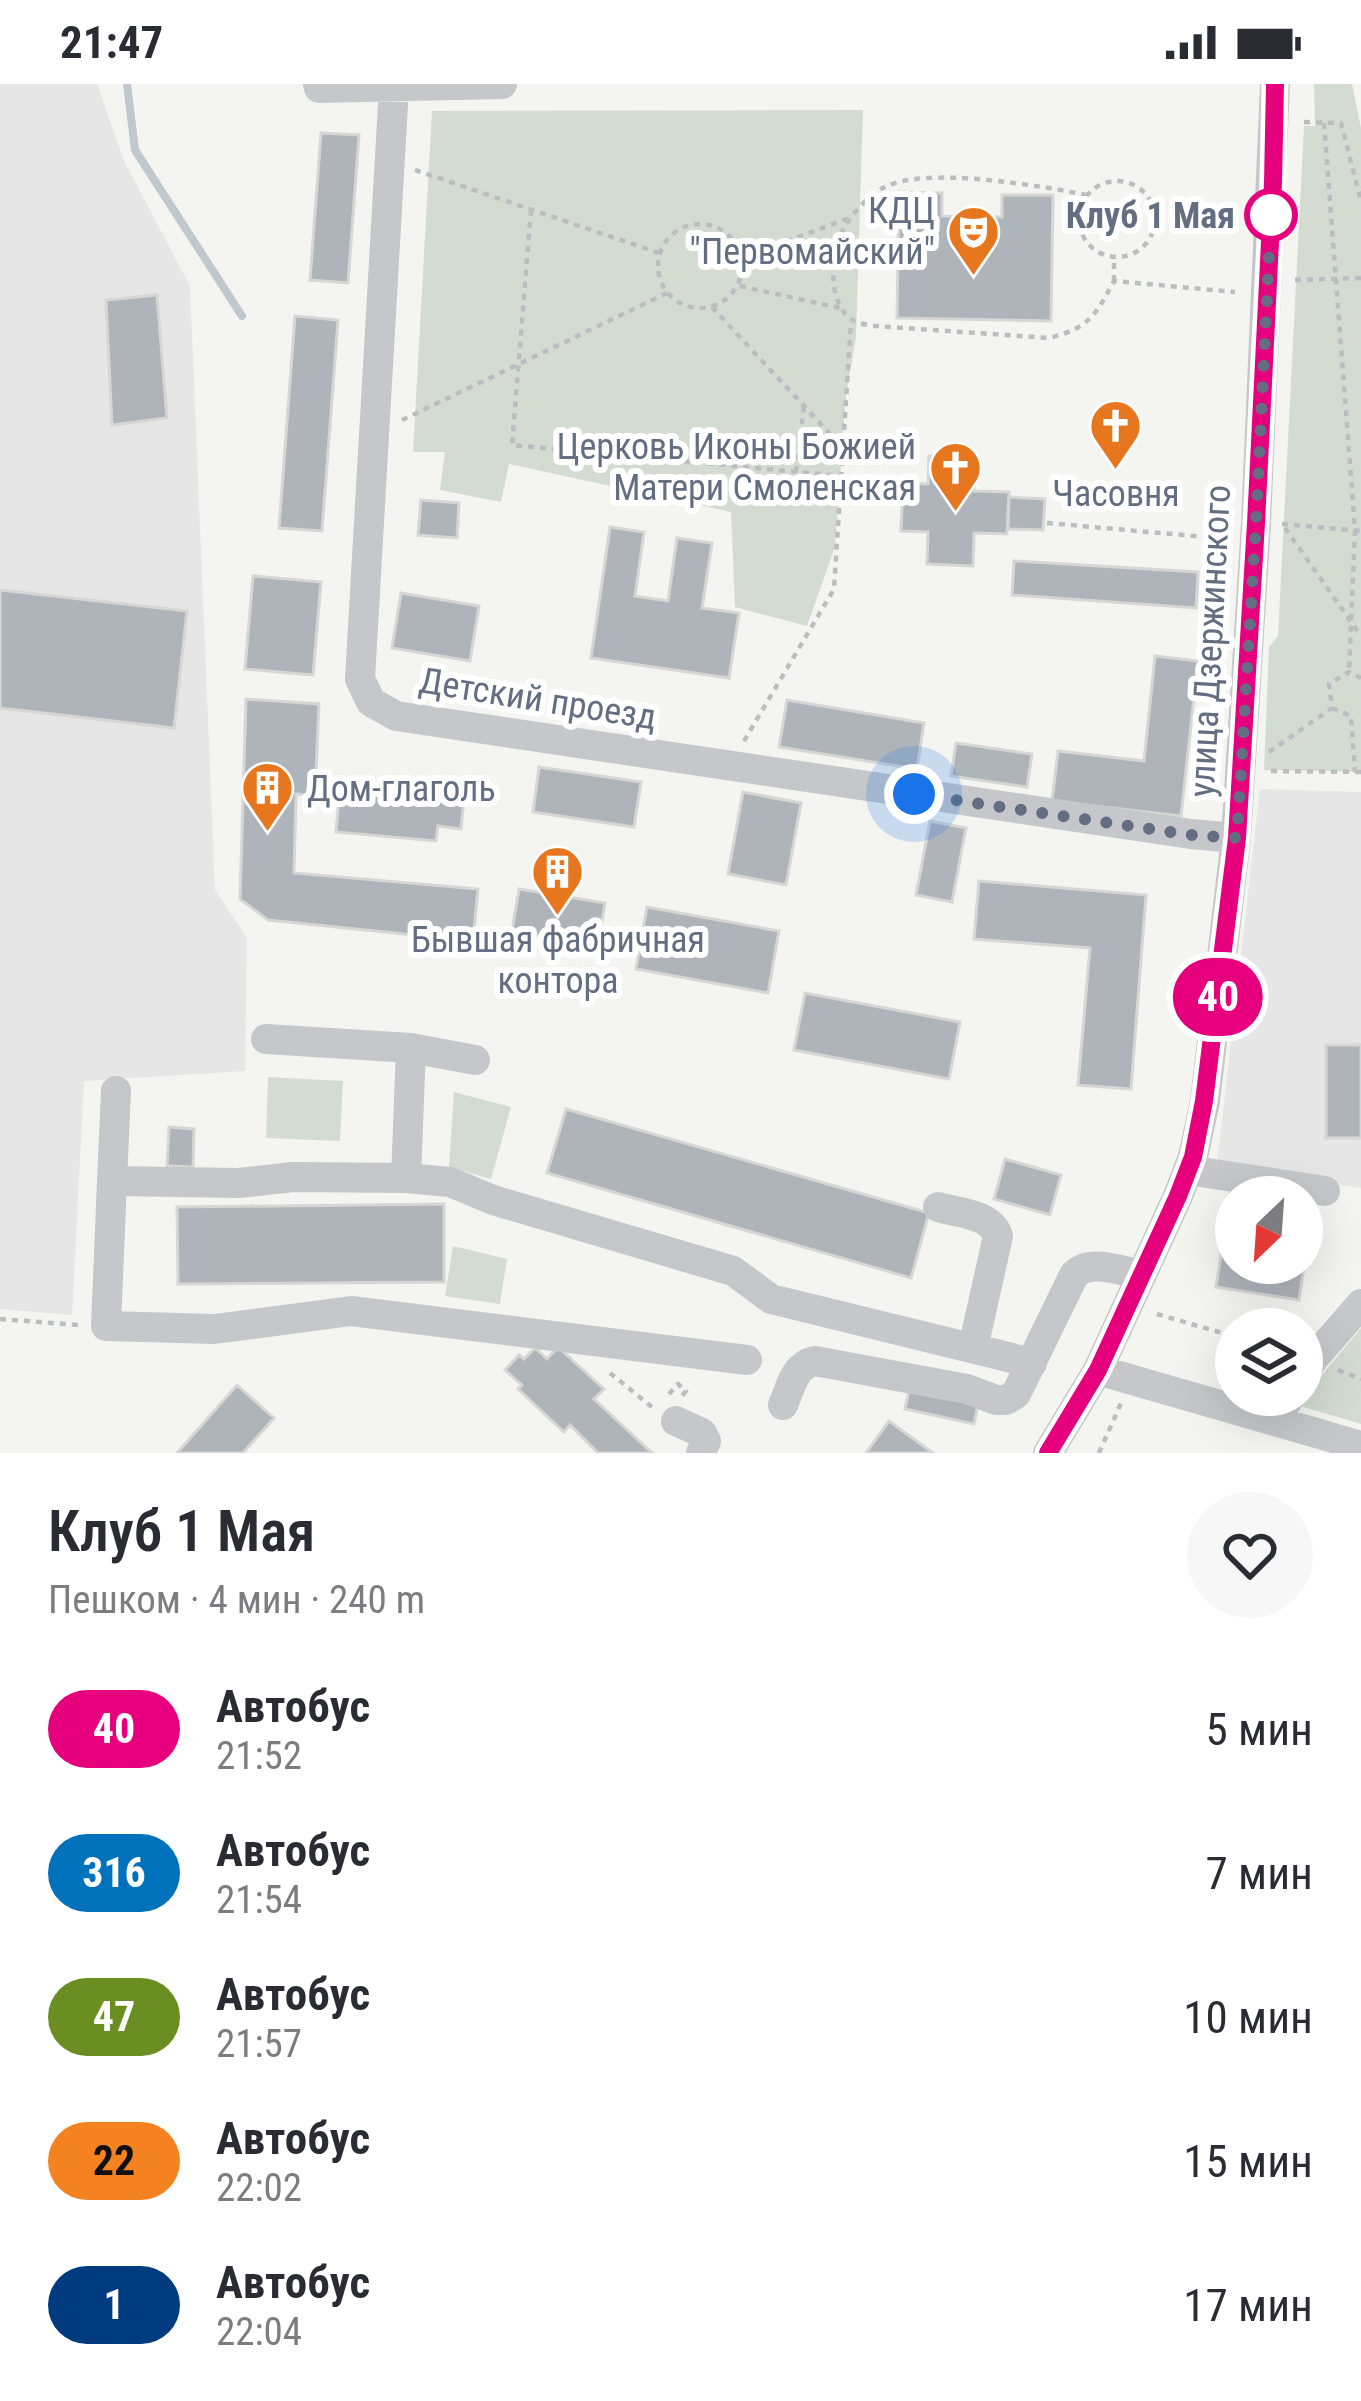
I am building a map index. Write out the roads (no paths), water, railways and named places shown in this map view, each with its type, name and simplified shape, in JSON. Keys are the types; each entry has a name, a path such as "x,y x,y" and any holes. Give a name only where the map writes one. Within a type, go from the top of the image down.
{"street":[{"path":"318,86 502,84"},
{"name":"улица Дзержинского","path":"1048,1453 1098,1370 1142,1275 1188,1170 1204,1101 1237,838 1258,499 1275,84"},
{"name":"Детский проезд","path":"394,87 360,679 371,702 395,716 1191,835 1237,838"},
{"path":"266,1039 411,1048 475,1060"},
{"path":"406,1178 411,1048"},
{"path":"116,1090 106,1326 215,1329 351,1311 747,1360"},
{"path":"1188,1170 1325,1191"},
{"path":"112,1181 239,1183 292,1177 450,1182 493,1200 733,1271 771,1300 1032,1363"},
{"path":"938,1207 989,1221 997,1228 973,1348"},
{"path":"783,1405 798,1370 815,1361 1006,1400 1016,1394 1081,1267 1142,1275"},
{"path":"1323,1348 1361,1304"},
{"path":"1098,1370 1215,1394"},
{"path":"667,1413 702,1433 706,1441 701,1453"},
{"path":"1299,1416 1361,1446"}],"waterway":[{"path":"127,84 135,150 242,316"}],"place":[{"name":"Клуб 1 Мая","path":"1271,215"},
{"name":"КДЦ \"Первомайский\"","path":"974,277"},
{"name":"Часовня","path":"1116,471"},
{"name":"Церковь Иконы Божией Матери Смоленская","path":"955,513"},
{"name":"Дом-глаголь","path":"268,834"},
{"name":"Бывшая фабричная контора","path":"558,917"}]}
